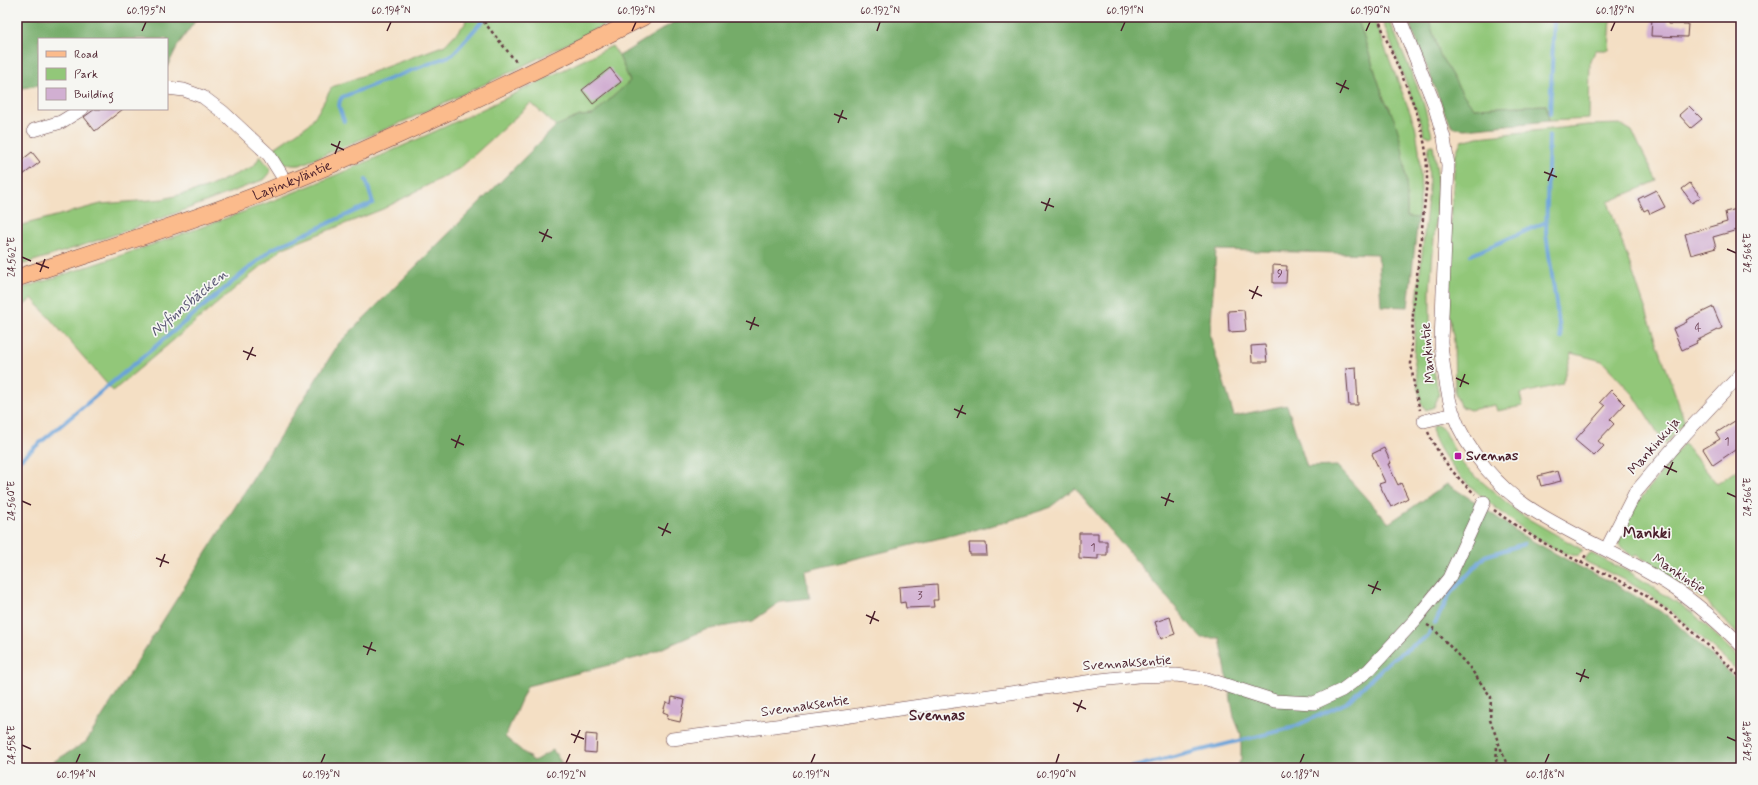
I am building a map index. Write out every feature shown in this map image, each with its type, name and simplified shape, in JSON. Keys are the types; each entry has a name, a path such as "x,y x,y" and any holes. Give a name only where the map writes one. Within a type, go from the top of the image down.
{"main road":[{"name":"Lapinkyläntie","path":"17,278 202,215 380,144 524,76 643,17"}],"street":[{"name":"Mankintie","path":"1399,17 1433,102 1444,138 1448,166 1440,342 1443,370 1454,414 1476,456 1514,496 1535,512 1657,577 1701,607 1741,645"},
{"path":"168,88 184,90 203,97 223,112 270,155 286,182"},
{"path":"34,130 61,122 80,110"},
{"name":"Mankinkuja","path":"1606,550 1635,493 1686,433 1741,374"},
{"path":"1424,421 1454,414"},
{"name":"Svennaksentie","path":"672,739 830,719 1100,680 1138,676 1176,675 1207,679 1275,701 1314,703 1342,690 1369,670 1415,620 1449,578 1484,502"}],"path":[{"path":"480,17 492,29 517,62 524,76"},
{"path":"1378,17 1416,112 1424,141 1427,161 1427,181 1412,313"},
{"path":"1484,502 1539,541 1620,580 1675,616 1741,678"},
{"path":"1582,563 1586,553"},
{"path":"1415,620 1434,628 1470,668 1491,697 1490,720 1508,768"},
{"path":"1496,768 1498,740"}],"green space":[{"path":"17,17 198,17 178,45 168,65 168,38 38,38 38,85 23,88 17,92"},
{"path":"466,17 620,17 515,70 407,120 300,165 286,164 273,149 308,125 318,112 332,87 445,45 465,24"},
{"path":"682,17 1357,17 1384,99 1391,112 1401,141 1405,171 1407,217 1418,218 1408,307 1381,306 1378,254 1216,250 1210,336 1234,416 1287,405 1307,467 1337,466 1389,523 1447,484 1477,503 1520,534 1582,568 1612,582 1668,616 1741,683 1741,768 1235,768 1241,760 1241,734 1234,717 1220,638 1201,638 1075,488 1049,508 1002,523 805,571 810,598 781,601 753,621 705,630 644,656 527,686 505,737 534,761 553,750 565,768 43,768 86,742 339,343 556,126 580,116 593,115 630,81 619,56"},
{"path":"1357,17 1373,17 1415,125 1419,149 1421,191 1418,218 1407,217 1407,203 1390,108 1384,99"},
{"path":"1381,17 1388,17 1422,98 1432,135 1430,137 1424,134 1422,125"},
{"path":"1428,17 1611,17 1609,50 1596,50 1590,61 1589,119 1549,121 1546,105 1474,108 1462,93 1440,55"},
{"path":"1428,17 1440,55 1462,93 1474,108 1546,105 1549,121 1465,129 1454,128 1446,116 1409,21"},
{"path":"612,46 619,56 630,81 593,115 580,116 556,126 531,103 460,168 383,209 283,248 113,391 32,298 17,312 17,290 215,222 337,175 521,91"},
{"path":"1620,124 1632,131 1657,181 1608,202 1685,422 1665,444 1633,394 1602,361 1572,353 1562,384 1520,394 1523,406 1497,411 1495,405 1470,410 1460,406 1455,393 1454,341 1446,300 1454,171 1456,153 1461,141 1478,137 1588,125"},
{"path":"1430,145 1433,145 1437,172 1437,200 1430,290 1430,334 1432,362 1439,394 1434,407 1426,410 1421,403 1414,359 1416,311 1429,188 1428,152"},
{"path":"260,156 270,168 270,173 265,179 142,225 17,266 17,228 22,225 101,204 163,199 206,188 254,166"},
{"path":"1437,425 1445,431 1458,458 1467,469 1520,514 1581,549 1582,552 1579,555 1568,554 1553,548 1515,523 1479,494 1456,472 1442,452 1435,440 1432,429 1433,426"},
{"path":"1684,443 1717,484 1741,467 1741,638 1705,600 1656,569 1655,565 1636,555 1633,557 1619,545 1620,533 1625,519"},
{"path":"1590,553 1631,573 1693,613 1741,660 1741,674 1661,603 1641,589 1586,562 1585,559"}],"building":[{"path":"1652,17 1668,17 1668,24 1688,24 1687,37 1651,36"},
{"path":"610,68 621,82 593,104 582,90"},
{"path":"1689,106 1702,119 1691,128 1679,115"},
{"path":"94,110 122,110 95,131 84,117"},
{"path":"32,152 40,162 23,175 17,167 17,164"},
{"path":"1690,183 1701,197 1692,203 1682,189"},
{"path":"1656,190 1665,207 1650,214 1648,209 1644,211 1638,199"},
{"path":"1741,208 1741,229 1713,237 1716,248 1691,255 1685,234 1727,222 1725,212"},
{"path":"1273,265 1287,266 1286,283 1273,283"},
{"path":"1713,307 1722,328 1682,350 1673,329 1687,322 1686,320"},
{"path":"1244,310 1246,331 1229,332 1228,311"},
{"path":"1265,345 1267,362 1252,362 1251,346"},
{"path":"1356,367 1358,405 1349,405 1346,368"},
{"path":"1611,390 1625,404 1610,420 1614,424 1598,441 1604,446 1594,456 1575,440 1605,406 1600,402"},
{"path":"1741,417 1741,446 1713,465 1703,449 1720,439 1716,433"},
{"path":"1384,448 1391,463 1388,464 1398,485 1401,483 1408,498 1391,507 1379,484 1385,482 1372,454"},
{"path":"1558,471 1561,481 1541,486 1538,476"},
{"path":"1079,533 1098,533 1098,541 1107,541 1107,555 1098,555 1098,559 1079,558"},
{"path":"969,543 986,543 987,555 970,555"},
{"path":"937,584 938,600 933,600 934,607 906,608 905,602 900,603 899,587"},
{"path":"1170,617 1175,634 1161,639 1155,622"},
{"path":"672,697 685,700 680,722 667,719 668,714 663,712 666,702 671,704"},
{"path":"586,734 597,735 596,753 585,752"}],"waterway":[{"name":"Nyfinnsbäcken","path":"344,121 339,106 342,97 452,55 486,17"},
{"path":"1550,114 1554,17"},
{"path":"1549,136 1546,233 1561,338"},
{"name":"Nyfinnsbäcken","path":"17,462 272,249 373,203 366,180"},
{"path":"1471,255 1546,222"},
{"path":"1435,623 1450,594 1485,556 1524,544"},
{"path":"1129,768 1291,728 1346,703 1392,659 1428,636 1430,631"}],"place":[{"name":"Svennas","path":"1458,456"}],"district":[{"name":"Mankki","path":"1647,534"},
{"name":"Svennas","path":"937,716"}]}
